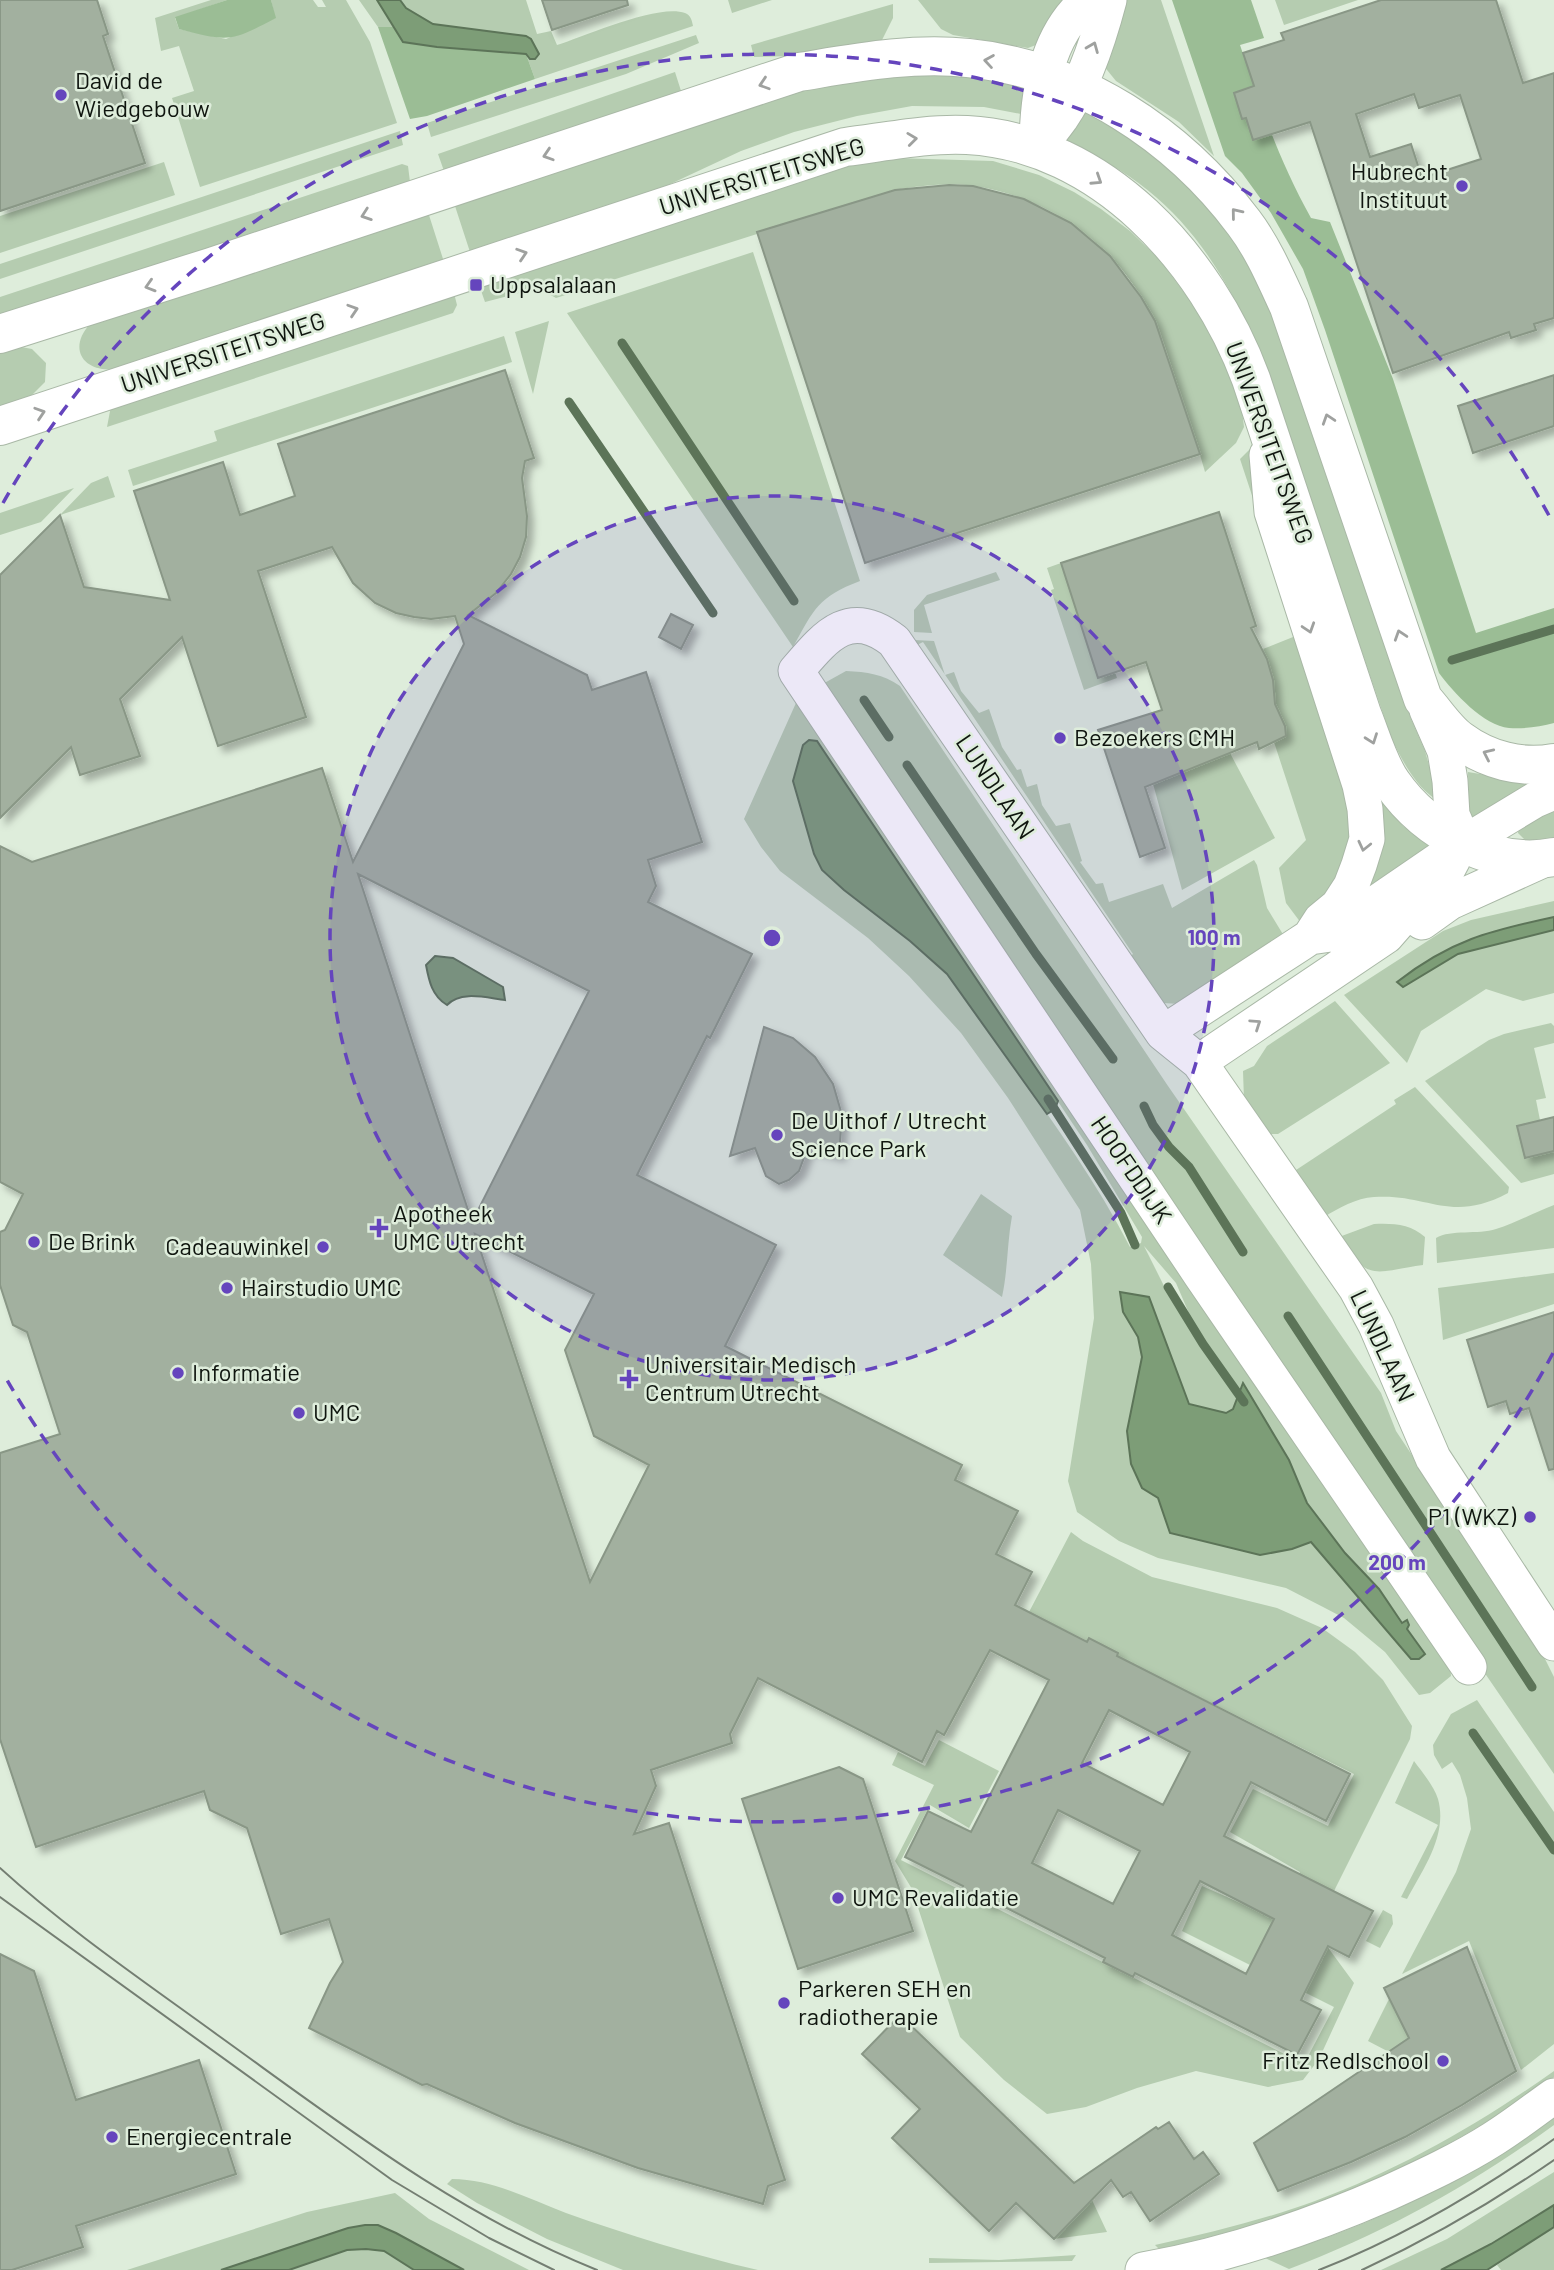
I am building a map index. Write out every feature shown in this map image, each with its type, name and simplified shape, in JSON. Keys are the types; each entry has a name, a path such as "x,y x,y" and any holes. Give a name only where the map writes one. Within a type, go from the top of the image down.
{"main road":[{"path":"0,334 799,72 889,58 967,58 1023,66 1060,80 1153,131 1204,174 1245,224 1269,264 1289,307 1423,699 1459,739 1488,755 1510,763 1554,763"},
{"name":"UNIVERSITEITSWEG","path":"0,426 845,147 937,135 969,135 1037,149 1084,172 1118,194 1154,225 1190,265 1220,312 1241,353 1367,725 1390,780 1423,818 1464,843 1506,857 1550,858"}],"street":[{"path":"1037,149 1062,116 1055,47 1071,19 1088,0"},
{"path":"1060,80 1102,26 1109,0"},
{"path":"1163,1033 1310,937 1321,920 1338,906 1351,886 1367,839 1360,785 1272,512 1264,419"},
{"name":"LUNDLAAN","path":"796,671 820,644 848,626 863,624 894,641 1163,1033 1199,1062 1356,1289 1376,1325 1433,1458 1553,1641"},
{"name":"HOOFDDIJK","path":"796,671 1201,1275 1469,1667"},
{"path":"1423,699 1445,751 1452,795 1452,815 1464,843"},
{"path":"1310,937 1331,934 1464,843 1535,800 1554,792"},
{"path":"1199,1062 1386,936 1408,912 1436,891 1464,843"},
{"path":"1386,936 1414,928 1450,902 1550,858"},
{"path":"1143,2270 1255,2245 1326,2220 1424,2177 1492,2140 1554,2096"}],"shaded area":[{"path":"211,0 227,0 175,18 179,29 226,39 275,18 271,0 313,0 318,7 326,7 322,0 346,0 370,42 397,123 200,187 172,98 194,91 179,46 161,51 155,18"},
{"path":"227,0 271,0 276,18 248,32 229,37 220,38 179,29 175,17"},
{"path":"359,0 377,0 393,27 378,27"},
{"path":"377,0 400,0 406,8 433,24 526,36 531,39 539,54 535,59 530,59 526,54 403,42"},
{"path":"400,0 526,0 537,34 551,31 557,45 640,16 658,13 685,13 690,17 693,26 535,79 526,54 530,59 535,59 534,45 526,36 433,24 406,8"},
{"path":"728,0 772,0 732,13"},
{"path":"918,0 1067,0 1036,45 1028,48 953,35 941,29"},
{"path":"1127,0 1161,0 1214,156 1179,122 1116,81 1103,65 1102,51"},
{"path":"1172,0 1251,0 1264,38 1240,45 1255,90 1280,155 1311,218 1330,222 1393,379 1476,633 1554,608 1554,723 1526,728 1499,726 1470,707 1439,673 1303,269 1271,213 1242,173 1225,156"},
{"path":"1275,0 1358,0 1284,25"},
{"path":"893,4 893,18 882,40 796,56 754,57 751,45"},
{"path":"378,27 393,27 403,42 526,54 535,79 427,116 410,119"},
{"path":"696,35 699,43 626,74 431,137 427,123"},
{"path":"675,72 682,94 444,171 438,154"},
{"path":"941,72 1028,88 1024,112 1021,114 984,107 912,106 857,116 794,132 741,151 664,187 470,252 454,203 815,86"},
{"path":"1084,110 1114,125 1188,184 1234,238 1259,282 1304,391 1411,719 1425,751 1437,794 1435,799 1415,780 1392,740 1259,350 1242,314 1205,251 1184,224 1131,178 1063,142"},
{"path":"400,131 403,145 0,279 0,264"},
{"path":"896,158 993,161 1039,175 1074,192 1130,231 1159,259 1207,323 1241,402 1244,427 1236,443 1205,472 1157,327 1123,271 1081,231 1057,215 1004,192 945,184 895,190 556,298 538,288 485,302 479,285 834,170 873,160"},
{"path":"164,162 175,195 0,253 0,216"},
{"path":"402,164 408,166 410,182 0,316 0,297"},
{"path":"428,212 444,262 115,369 95,367 82,357 80,342 90,324"},
{"path":"753,252 860,581 826,599 812,614 793,647 567,313"},
{"path":"454,293 457,305 453,313 107,427 111,406"},
{"path":"549,321 533,394 515,332"},
{"path":"504,336 512,362 133,486 128,470 217,441 214,431"},
{"path":"16,346 32,349 46,363 45,382 29,398 0,407 0,351"},
{"path":"1250,449 1357,801 1342,878 1301,923 1286,903 1279,868 1306,840 1274,742 1285,734 1286,730 1275,704 1272,675 1263,649 1298,635 1240,459"},
{"path":"108,476 115,497 60,515 91,483"},
{"path":"74,488 41,522 0,535 0,513"},
{"path":"1061,563 1098,677 1115,672 1117,678 1084,690 1051,590 1054,589 1047,568"},
{"path":"996,572 1000,580 924,605 932,633 914,632 914,610 927,595"},
{"path":"914,640 934,641 945,674 923,642 915,646"},
{"path":"846,671 874,674 900,686 1168,1086 1381,1393 1396,1431 1538,1645 1554,1677 1554,1774 1212,1275 819,686"},
{"path":"954,672 961,691 979,713 989,709 1002,747 1017,770 1021,769 1027,787 1037,784 1042,805 1056,826 1070,823 1082,861 1080,862 1096,884 1103,883 1109,902 1163,884 1172,908 1254,860 1267,908 1284,936 1180,1004 1163,1003 1127,959 1133,954 945,675"},
{"path":"800,694 1450,1664 1451,1676 1430,1693 1419,1695 1385,1652 1344,1618 1286,1588 1158,1558 1119,1541 1077,1512 1068,1481 1094,1318 1091,1264 1080,1210 1008,1098 961,1033 909,976 868,938 780,871 744,819","holes":["817,741 1087,1145 1142,1237 1141,1243 1130,1247 1069,1146 953,981 916,945 822,870","1144,1246 1176,1283 1200,1339 1169,1296","1121,1292 1149,1297 1189,1404 1226,1413 1233,1409 1243,1384 1289,1460 1307,1503 1345,1553 1379,1589 1403,1623 1406,1621 1406,1629 1421,1648 1411,1659 1311,1542 1292,1549 1164,1514 1158,1498 1142,1488 1131,1464 1127,1431 1142,1357 1138,1337 1123,1312"]},
{"path":"809,740 817,741 1058,1101 1055,1109 1047,1114 947,974 822,870 814,854 793,781 803,745"},
{"path":"1230,753 1275,838 1182,890 1146,758 1184,772"},
{"path":"1468,772 1547,785 1469,819"},
{"path":"1554,801 1554,839 1526,841 1518,833 1520,820"},
{"path":"1380,802 1403,826 1432,847 1366,894"},
{"path":"1554,901 1554,993 1523,1001 1486,989 1421,1031 1407,1063 1344,995 1443,931 1471,920"},
{"path":"1554,917 1554,930 1458,954 1403,987 1397,982 1435,956 1471,939"},
{"path":"435,956 453,958 503,987 505,1000 467,996 447,1005 435,993 428,977 426,965"},
{"path":"1335,1001 1390,1063 1278,1134 1270,1134 1244,1100 1243,1071 1254,1066 1267,1046"},
{"path":"1551,1023 1554,1026 1554,1043 1534,1048 1546,1098 1536,1100 1540,1120 1517,1127 1525,1159 1554,1151 1554,1174 1521,1183 1425,1081 1489,1040"},
{"path":"1415,1087 1509,1187 1508,1193 1488,1202 1454,1207 1410,1199 1374,1197 1348,1204 1324,1217 1293,1172 1396,1104 1394,1100"},
{"path":"981,1194 1012,1216 1002,1297 943,1255"},
{"path":"1554,1205 1554,1248 1437,1263 1436,1238 1442,1235 1496,1229"},
{"path":"1374,1224 1401,1225 1414,1229 1425,1237 1423,1265 1374,1271 1358,1262 1339,1237"},
{"path":"1554,1273 1554,1304 1443,1340 1438,1288"},
{"path":"1120,1292 1149,1297 1189,1404 1226,1413 1233,1409 1243,1383 1289,1460 1307,1503 1345,1553 1379,1589 1402,1623 1407,1620 1407,1629 1425,1654 1419,1659 1411,1659 1311,1542 1260,1555 1170,1533 1158,1498 1142,1488 1131,1464 1127,1431 1142,1357 1138,1337 1123,1312"},
{"path":"1071,1532 1152,1577 1277,1608 1322,1628 1355,1652 1383,1680 1412,1726 1410,1739 1321,1917 1321,1938 1354,1983 1319,2059 1303,2080 1268,2087 1196,2071 1137,2088 1086,2107 1047,2114 1004,2080 960,2037 912,1889 895,1861 934,1785 892,1765 898,1752 925,1766 939,1740 999,1771 969,1828 930,1805 901,1860 1304,2064 1334,2007 1182,1931 1202,1886 1277,1919 1300,1872 1230,1832 1253,1789 1328,1826 1354,1774 1029,1612"},
{"path":"1477,1700 1554,1812 1554,2044 1521,2070 1469,1941 1402,1974 1456,1872 1471,1829 1467,1798 1460,1775 1452,1762 1442,1769 1434,1755 1433,1745 1451,1714"},
{"path":"1414,1761 1428,1779 1438,1799 1440,1826 1432,1851 1407,1899 1401,1897 1438,1825 1395,1803"},
{"path":"1383,1910 1392,1915 1393,1924 1380,1948 1366,1941"},
{"path":"1389,1999 1409,2038 1389,2052 1368,2041"},
{"path":"1554,2071 1554,2077 1463,2136 1366,2184 1264,2221 1159,2249 1155,2245 1295,2208 1378,2175 1439,2144"},
{"path":"1554,2113 1554,2125 1522,2147 1459,2188 1394,2223 1289,2269 1265,2258 1381,2216 1417,2198"},
{"path":"1554,2172 1554,2205 1491,2244 1441,2270 1381,2270 1447,2239"},
{"path":"452,2179 496,2186 637,2237 758,2270 623,2270 547,2239 477,2203 447,2184"},
{"path":"395,2193 429,2219 529,2270 464,2270 365,2225 348,2228 221,2270 127,2270 307,2212"},
{"path":"1092,2200 1107,2232 1054,2239"},
{"path":"1554,2205 1554,2227 1487,2270 1441,2270 1491,2244"},
{"path":"378,2225 396,2233 464,2270 414,2270 384,2251 366,2249 347,2250 289,2270 221,2270 348,2228"},
{"path":"1554,2227 1554,2270 1501,2270 1497,2265"},
{"path":"347,2250 384,2251 414,2270 289,2270"},
{"path":"1076,2255 1072,2261 929,2263 929,2258 999,2260"}],"building":[{"name":"David de Wiedgebouw","path":"0,0 97,0 108,34 103,36 145,163 0,211"},
{"path":"542,0 627,0 628,5 552,30"},
{"name":"Hubrecht Instituut","path":"1381,0 1496,0 1523,83 1554,73 1554,318 1534,324 1536,330 1511,338 1509,332 1393,373 1310,122 1253,140 1246,118 1242,119 1234,93 1254,86 1243,53 1284,40 1281,33","holes":["1414,94 1419,108 1460,95 1481,159 1422,178 1411,144 1370,157 1356,114"]},
{"path":"949,185 973,186 1024,199 1071,223 1110,256 1141,297 1155,321 1200,454 865,563 757,232 895,190"},
{"name":"UMC","path":"505,370 534,458 525,461 522,478 527,516 526,537 511,574 496,593 468,615 587,675 592,690 646,672 702,842 648,860 656,886 648,902 752,954 637,1175 776,1245 725,1346 962,1465 955,1480 1018,1511 996,1554 1032,1572 1015,1605 1087,1642 1089,1638 1118,1653 1117,1656 1350,1774 1326,1821 1251,1782 1224,1836 1373,1911 1349,1957 1328,1946 1301,2000 1321,2010 1297,2055 1135,1973 1133,1977 1103,1962 1105,1958 993,1901 991,1905 962,1890 963,1886 905,1857 928,1811 971,1832 1049,1680 990,1650 944,1735 937,1731 922,1762 758,1678 730,1734 732,1743 651,1770 656,1786 634,1834 669,1823 785,2180 768,2186 763,2204 638,2168 515,2123 427,2084 422,2085 309,2028 343,1962 329,1919 281,1934 247,1828 210,1810 204,1791 36,1847 0,1739 0,1453 60,1434 27,1332 13,1325 0,1285 0,1232 5,1230 23,1194 0,1182 0,846 32,862 322,768 353,862 464,644 455,616 431,619 414,617 396,613 375,603 353,583 332,547 258,571 306,717 218,746 182,637 120,699 140,756 80,775 71,747 0,818 0,575 60,515 84,587 170,600 134,491 223,462 240,515 295,496 278,444","holes":["358,874 589,991 472,1222","475,1234 594,1294 565,1350 594,1436 649,1465 590,1582","1109,1710 1190,1752 1163,1805 1082,1763","1058,1810 1140,1851 1113,1904 1032,1863","1200,1881 1274,1919 1246,1974 1172,1935"]},
{"path":"1554,375 1554,426 1473,453 1458,406"},
{"path":"1219,512 1256,626 1251,628 1267,659 1273,680 1275,704 1285,726 1286,736 1259,749 1257,742 1145,787 1165,848 1140,857 1098,730 1162,710 1146,662 1098,678 1061,563"},
{"path":"671,614 693,625 681,649 659,637"},
{"path":"764,1027 793,1038 815,1057 833,1084 842,1115 839,1155 808,1147 799,1171 779,1184 766,1176 755,1148 730,1156"},
{"path":"1554,1117 1554,1151 1525,1158 1517,1126"},
{"path":"1554,1312 1554,1469 1549,1470 1529,1408 1510,1414 1506,1401 1488,1407 1467,1340"},
{"name":"UMC Revalidatie","path":"839,1767 863,1779 913,1931 798,1969 742,1799"},
{"name":"Fritz Redlschool","path":"1467,1947 1516,2071 1405,2137 1278,2191 1254,2143 1409,2038 1384,1988"},
{"name":"Energiecentrale","path":"0,1954 34,1971 76,2100 199,2060 236,2174 76,2226 83,2247 12,2270 0,2270"},
{"path":"900,2015 1074,2183 1156,2127 1158,2129 1169,2122 1194,2159 1203,2152 1219,2174 1150,2221 1131,2192 1123,2197 1111,2180 1054,2239 1016,2203 989,2231 892,2138 920,2109 862,2054"}],"waterway":[{"path":"622,343 794,601"},
{"path":"569,402 713,613"},
{"path":"1452,660 1554,629"},
{"path":"864,700 889,737"},
{"path":"907,765 1036,954 1113,1059"},
{"path":"1048,1099 1121,1213 1135,1245"},
{"path":"1144,1106 1153,1125 1169,1147 1189,1167 1243,1252"},
{"path":"1168,1287 1203,1344 1244,1402"},
{"path":"1288,1316 1532,1687"},
{"path":"1473,1733 1554,1850"}],"tram line":[{"path":"0,1868 52,1913 107,1955 401,2165 496,2222 597,2270"},
{"path":"0,1897 392,2180 489,2238 554,2270"},
{"path":"1319,2270 1381,2243 1441,2212 1554,2139"},
{"path":"1362,2270 1460,2219 1554,2160"}],"place":[{"name":"David de Wiedgebouw","path":"61,95"},
{"name":"Hubrecht Instituut","path":"1462,186"},
{"name":"Uppsalalaan","path":"476,285"},
{"name":"Bezoekers CMH","path":"1060,738"},
{"name":"De Uithof / Utrecht Science Park","path":"777,1135"},
{"name":"Apotheek UMC Utrecht","path":"379,1228"},
{"name":"De Brink","path":"34,1242"},
{"name":"Cadeauwinkel","path":"323,1247"},
{"name":"Hairstudio UMC","path":"227,1288"},
{"name":"Informatie","path":"178,1373"},
{"name":"Universitair Medisch Centrum Utrecht","path":"629,1379"},
{"name":"UMC","path":"299,1413"},
{"name":"P1 (WKZ)","path":"1530,1517"},
{"name":"UMC Revalidatie","path":"838,1898"},
{"name":"Parkeren SEH en radiotherapie","path":"784,2003"},
{"name":"Fritz Redlschool","path":"1443,2061"},
{"name":"Energiecentrale","path":"112,2137"}]}
